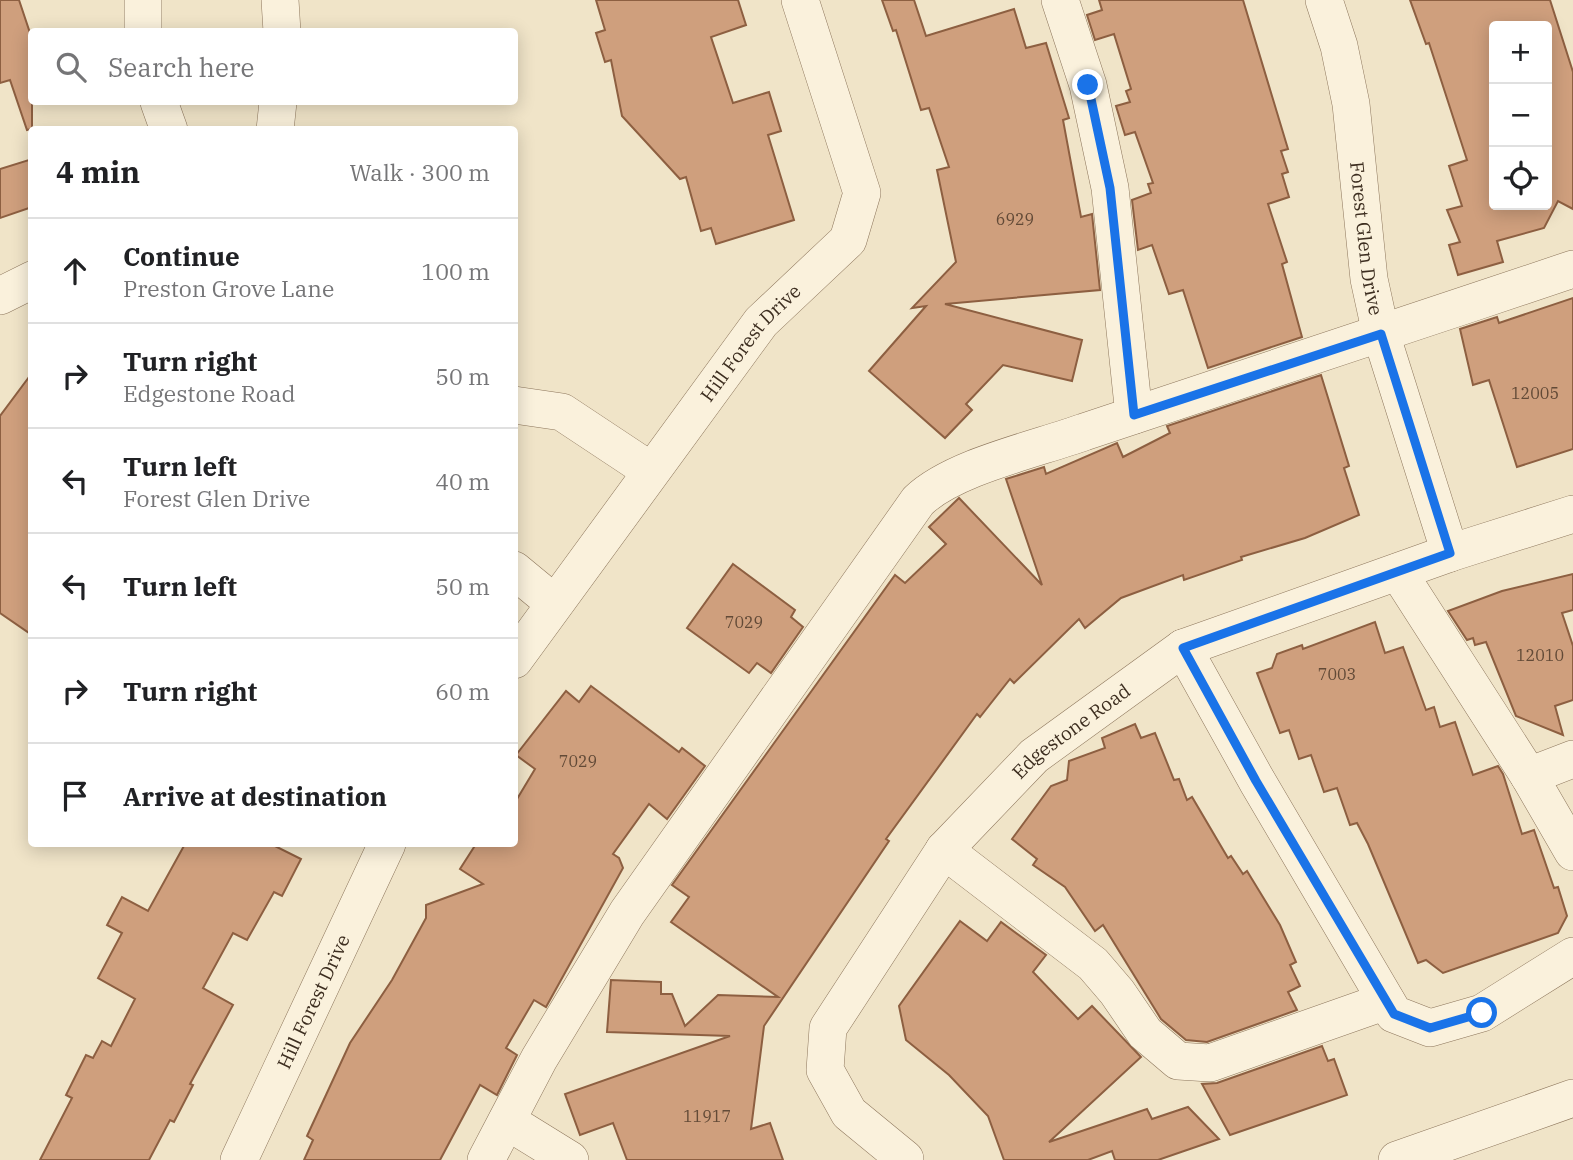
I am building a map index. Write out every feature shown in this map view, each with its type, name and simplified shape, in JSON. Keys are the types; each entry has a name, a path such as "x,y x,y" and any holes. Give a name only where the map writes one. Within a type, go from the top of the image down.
{"street":[{"path":"143,0 144,28"},
{"path":"280,0 282,28"},
{"name":"Hill Forest Drive","path":"518,654 761,322 848,240 862,193 800,0"},
{"path":"1060,0 1088,85 1110,188 1134,415"},
{"name":"Forest Glen Drive","path":"1324,0 1339,46 1351,104 1369,279 1381,334 1450,553"},
{"path":"160,105 168,126"},
{"path":"275,126 278,105"},
{"path":"486,1160 539,1059 627,913 918,500 944,481 1573,269"},
{"path":"0,296 28,282"},
{"path":"518,406 562,412 651,471"},
{"name":"Edgestone Road","path":"905,1159 849,1113 825,1069 828,1028 944,850 1034,756 1183,648 1450,553 1573,514"},
{"path":"1398,572 1529,776 1573,852"},
{"path":"518,573 554,603"},
{"path":"1183,648 1394,1014 1430,1028 1482,1013 1573,956"},
{"path":"1529,776 1573,758"},
{"name":"Hill Forest Drive","path":"239,1160 386,847"},
{"path":"944,850 1093,964 1117,992 1145,1033 1178,1061 1210,1063 1386,1001"},
{"path":"1397,1160 1573,1098"},
{"path":"507,1121 570,1160"}],"building":[{"path":"0,0 19,0 28,28 28,105 32,105 32,126 28,126 28,130 10,80 0,83"},
{"path":"596,0 738,0 746,25 711,37 733,103 769,92 781,131 768,135 794,220 716,244 711,228 701,231 686,177 680,179 622,116 611,60 605,62 596,33 605,30"},
{"path":"882,0 914,0 926,36 1014,9 1026,48 1046,43 1069,118 1063,120 1081,217 1092,214 1100,290 945,304 1082,340 1072,381 1003,365 966,404 972,410 945,438 869,371 926,306 912,308 956,262 937,170 949,167 929,108 921,110 896,30 893,31"},
{"path":"1099,0 1243,0 1288,149 1281,151 1288,172 1282,174 1289,197 1268,204 1287,262 1282,264 1302,337 1208,368 1183,290 1169,294 1152,245 1138,250 1132,200 1151,193 1148,184 1153,183 1135,132 1125,135 1116,106 1130,102 1126,91 1131,89 1114,34 1095,40 1087,15 1102,10"},
{"path":"1410,0 1550,0 1573,72 1573,209 1558,201 1544,228 1497,241 1503,262 1458,275 1449,245 1460,242 1447,210 1462,206 1449,166 1467,160 1429,43 1426,44"},
{"path":"28,160 28,208 0,218 0,169"},
{"path":"1573,298 1573,449 1517,467 1489,380 1473,385 1460,329 1497,317 1499,323"},
{"path":"1321,375 1349,466 1344,468 1359,515 1305,538 1241,557 1242,560 1184,580 1183,575 1121,598 1085,628 1079,619 1014,683 1010,679 980,717 977,714 886,839 889,841 764,1026 751,1129 770,1123 783,1160 627,1160 613,1123 580,1135 565,1094 730,1036 607,1032 611,980 661,982 661,994 672,994 685,1026 718,995 778,997 671,922 689,897 672,885 895,575 905,583 946,544 929,527 959,498 1042,585 1006,479 1044,467 1046,474 1117,443 1123,457 1170,433 1167,426"},
{"path":"28,378 28,632 0,613 0,416"},
{"path":"733,564 795,610 791,617 803,627 771,673 757,663 749,673 687,628"},
{"path":"1573,574 1573,610 1562,613 1573,646 1573,700 1555,706 1563,735 1516,716 1486,642 1475,645 1473,638 1467,640 1448,611 1502,591"},
{"path":"1375,622 1385,653 1403,647 1426,710 1434,707 1440,727 1455,722 1473,775 1498,766 1503,774 1522,834 1534,830 1554,888 1558,887 1567,916 1558,933 1443,973 1426,960 1418,963 1368,844 1357,823 1350,825 1337,788 1324,792 1311,755 1299,759 1289,730 1280,733 1257,673 1272,668 1277,654 1302,645 1303,649"},
{"path":"591,686 679,752 682,748 705,766 667,819 649,804 613,854 619,858 623,868 546,1007 534,1000 506,1048 517,1055 497,1095 480,1085 440,1160 304,1160 313,1140 307,1136 350,1043 392,980 426,918 426,905 483,884 460,869 474,847 518,847 518,797 535,769 518,756 518,752 566,691 579,702"},
{"path":"1135,724 1141,738 1155,733 1174,780 1179,779 1187,800 1192,797 1228,858 1231,856 1243,874 1247,871 1280,925 1296,962 1290,965 1300,986 1288,992 1297,1010 1207,1042 1186,1040 1161,1019 1103,925 1095,931 1065,887 1033,865 1037,859 1012,839 1051,786 1067,780 1069,761 1105,748 1102,738"},
{"path":"183,847 277,847 301,859 282,896 274,892 247,940 233,933 203,988 233,1005 190,1084 193,1085 174,1122 170,1120 149,1160 40,1160 72,1098 66,1095 86,1055 93,1058 102,1041 111,1046 135,999 98,978 122,933 107,925 122,897 148,911"},
{"path":"960,921 987,941 1001,922 1046,955 1033,972 1078,1019 1092,1006 1141,1057 1049,1142 1147,1109 1152,1119 1188,1107 1219,1139 1158,1160 1115,1160 1112,1151 1088,1160 1004,1160 988,1116 949,1075 906,1040 899,1006"},
{"path":"1322,1046 1328,1061 1334,1059 1347,1095 1230,1135 1202,1084 1217,1083"}],"route":[{"path":"1088,85 1110,188 1134,415 1381,334 1450,553 1183,648 1256,781 1394,1014 1430,1028 1482,1013"}]}
